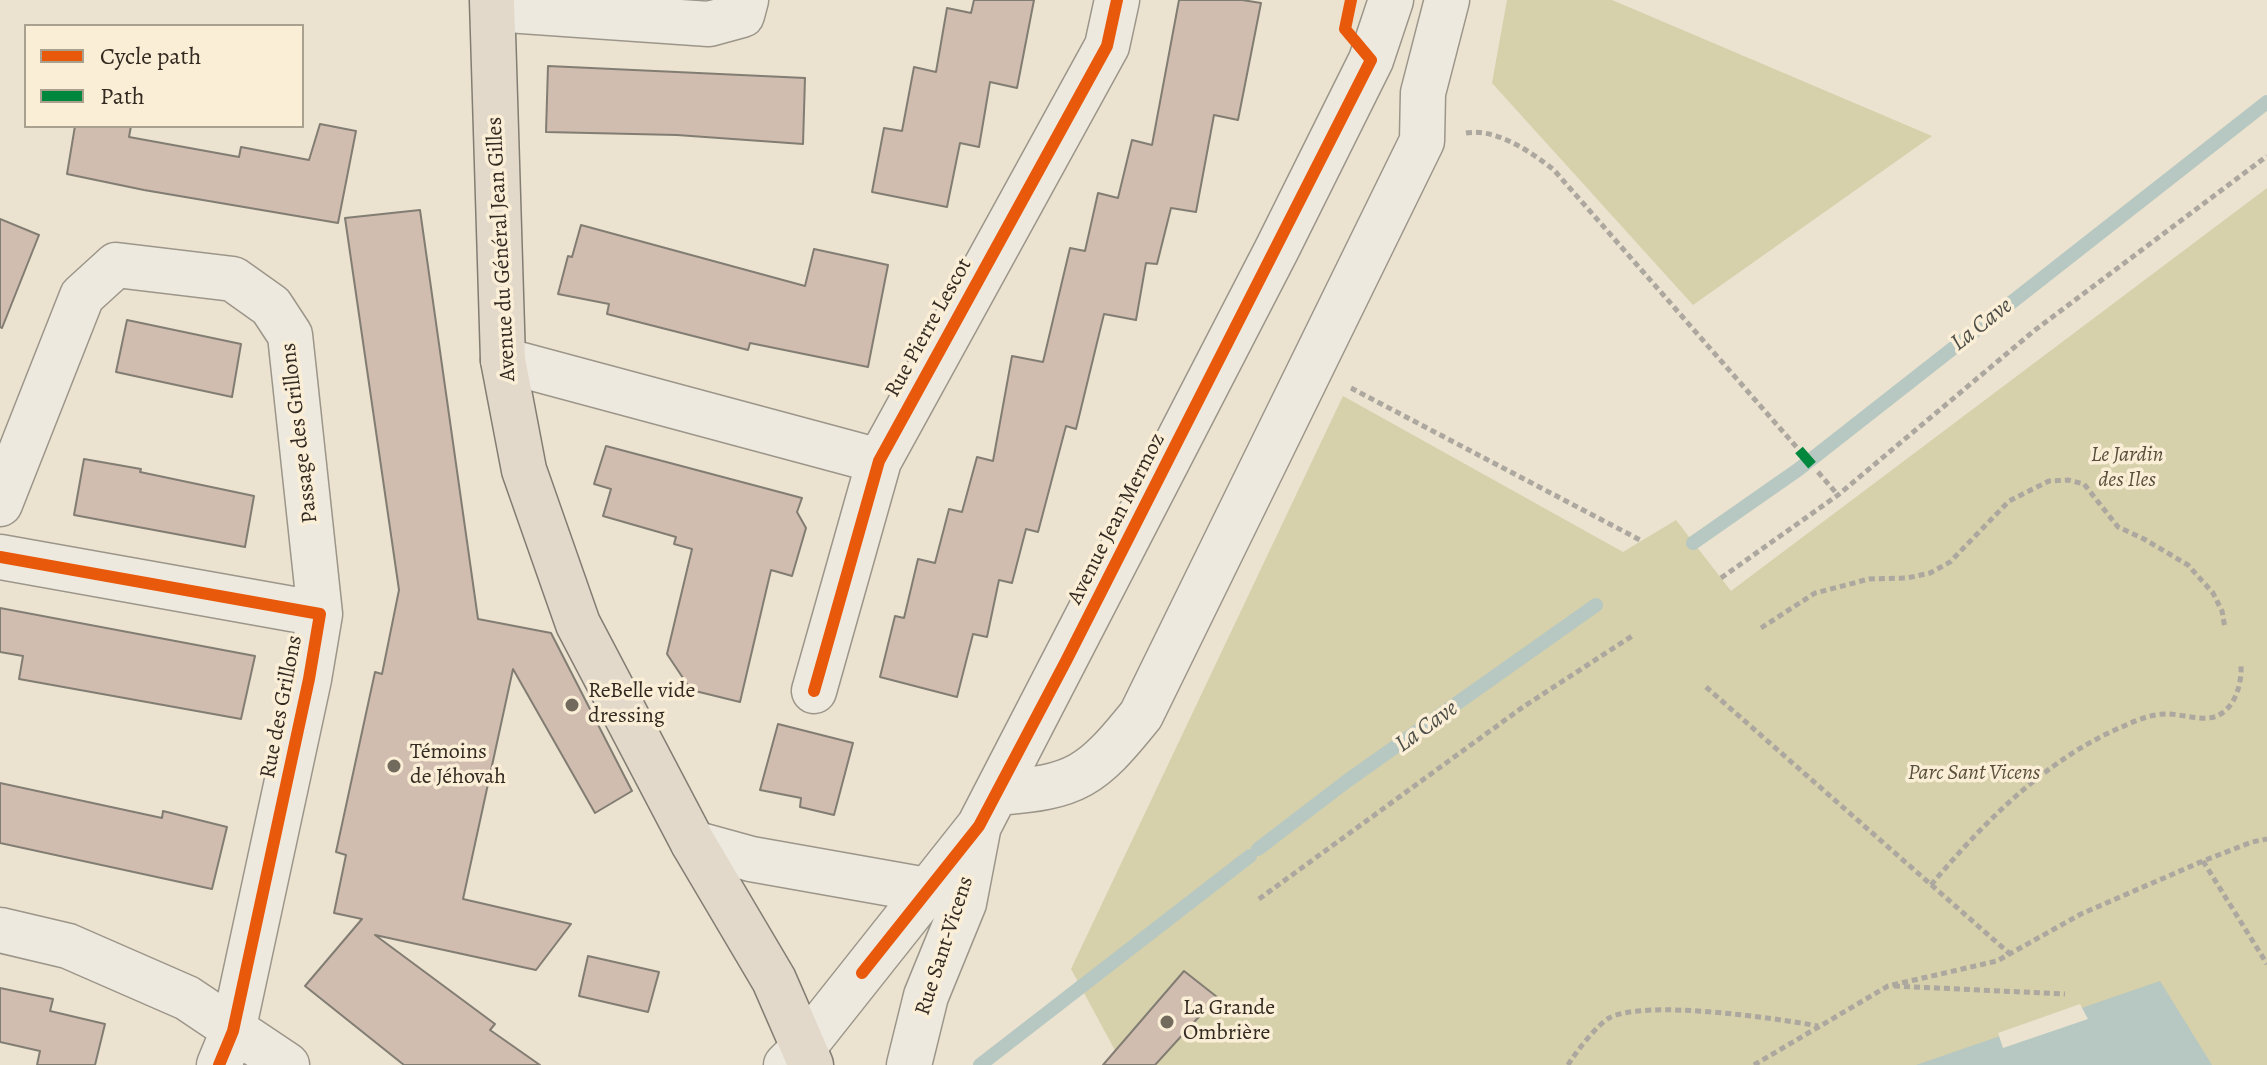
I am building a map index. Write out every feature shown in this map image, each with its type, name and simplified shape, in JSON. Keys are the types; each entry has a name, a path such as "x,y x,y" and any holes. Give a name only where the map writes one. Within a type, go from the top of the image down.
{"main road":[{"name":"Avenue du Général Jean Gilles","path":"492,5 503,360 524,470 578,624 693,843 774,980 800,1059"}],"street":[{"path":"492,5 709,24 742,15 746,0"},
{"name":"Rue Pierre Lescot","path":"814,691 879,461 1107,46 1117,0"},
{"name":"Avenue Jean Mermoz","path":"800,1059 988,810 1297,209 1371,60 1391,0"},
{"path":"988,810 1079,777 1109,754 1141,715 1422,141 1423,93 1447,0"},
{"name":"Passage des Grillons","path":"0,504 82,296 116,265 233,279 271,306 290,335 320,614"},
{"path":"503,360 879,461"},
{"name":"Rue des Grillons","path":"0,557 320,614 306,695 226,1048"},
{"name":"Rue Sant-Vicens","path":"909,1065 926,996 964,903 988,810"},
{"path":"693,843 751,859 926,890"},
{"path":"0,930 68,946 187,998 226,1048 287,1065"}],"path":[{"path":"1422,141 1477,131 1532,153 1554,170 1799,450"},
{"path":"1721,578 1838,495 2035,330 2267,156"},
{"path":"1311,367 1642,541"},
{"path":"1818,472 1838,495"},
{"path":"1761,628 1815,593 1869,579 1907,578 1930,573 1950,562 2009,501 2049,481 2068,480 2084,484 2118,527 2175,555 2203,580 2218,602 2225,628"},
{"path":"1259,899 1523,707 1632,636"},
{"path":"1931,885 1961,849 2014,799 2086,745 2149,716 2163,714 2209,718 2217,715 2236,698 2242,680 2241,666"},
{"path":"1706,687 2010,954"},
{"path":"1754,1065 1888,986 1997,961 2081,914 2203,861 2267,839"},
{"path":"2203,861 2267,964"},
{"path":"1888,986 2065,994"},
{"path":"1568,1065 1606,1019 1626,1012 1700,1011 1818,1026"}],"green space":[{"path":"1507,0 1612,0 1932,136 1693,305 1492,83"},
{"name":"Parc Sant Vicens","path":"2267,188 2267,1065 1123,1065 1071,969 1343,396 1623,552 1676,520 1731,591"}],"shaded area":[{"path":"2160,981 2212,1065 1916,1065"}],"pier":[{"path":"2080,1004 2088,1019 2003,1048 1998,1033"}],"building":[{"path":"974,0 1034,0 1017,88 990,82 979,147 960,143 947,207 872,192 884,128 902,131 914,67 936,72 947,8 971,13"},
{"path":"1179,0 1261,3 1238,120 1214,115 1196,212 1171,208 1157,264 1146,263 1136,320 1104,314 1076,429 1066,426 1038,532 1026,529 1012,583 999,580 987,637 973,634 957,697 880,677 895,616 904,618 918,559 935,563 949,509 962,512 977,457 993,461 1012,356 1043,362 1070,248 1085,251 1098,193 1118,198 1132,140 1152,145"},
{"path":"548,66 805,78 803,144 677,135 546,132"},
{"path":"320,124 356,131 338,223 67,174 75,128 131,128 129,137 239,157 241,147 309,160"},
{"path":"420,210 478,619 551,633 632,791 595,813 513,669 463,899 571,924 536,970 375,935 495,1024 490,1030 540,1065 404,1065 305,986 362,919 334,913 346,855 336,852 375,672 382,674 399,590 345,218"},
{"path":"0,219 39,235 2,328 0,327"},
{"path":"581,225 805,286 814,249 888,265 868,367 750,343 748,350 607,314 609,304 558,294 568,256 572,257"},
{"path":"127,320 241,344 232,397 116,372"},
{"path":"606,446 802,498 797,512 806,528 792,576 771,570 740,702 691,690 667,654 692,549 674,544 676,537 603,516 611,489 594,484"},
{"path":"84,459 254,496 245,547 74,515"},
{"path":"0,608 255,656 241,719 19,679 23,656 0,652"},
{"path":"778,724 853,743 834,815 800,807 801,798 760,790"},
{"path":"0,783 162,818 163,811 227,827 212,889 0,843"},
{"path":"588,956 659,972 648,1012 579,996"},
{"name":"La Grande Ombrière","path":"1184,971 1217,997 1155,1065 1103,1065"},
{"path":"0,988 53,999 50,1011 105,1024 95,1065 37,1065 40,1051 0,1042"}],"waterway":[{"name":"La Cave","path":"1693,543 1799,469 2267,102"},
{"name":"La Cave","path":"1258,849 1347,781 1596,605"},
{"name":"La Cave","path":"980,1065 1250,856"}],"marked path":[{"path":"1799,450 1818,472"}],"cycle path":[{"path":"814,691 879,461 1107,46 1117,0"},
{"path":"862,973 979,826 1371,60 1345,29 1351,0"},
{"path":"0,557 320,614 309,679 233,1031 219,1065"}],"place":[{"name":"ReBelle vide dressing","path":"572,705"},
{"name":"Témoins de Jéhovah","path":"394,766"},
{"name":"La Grande Ombrière","path":"1167,1022"}],"park label":[{"name":"Le Jardin des Iles","path":"2127,468"}]}
